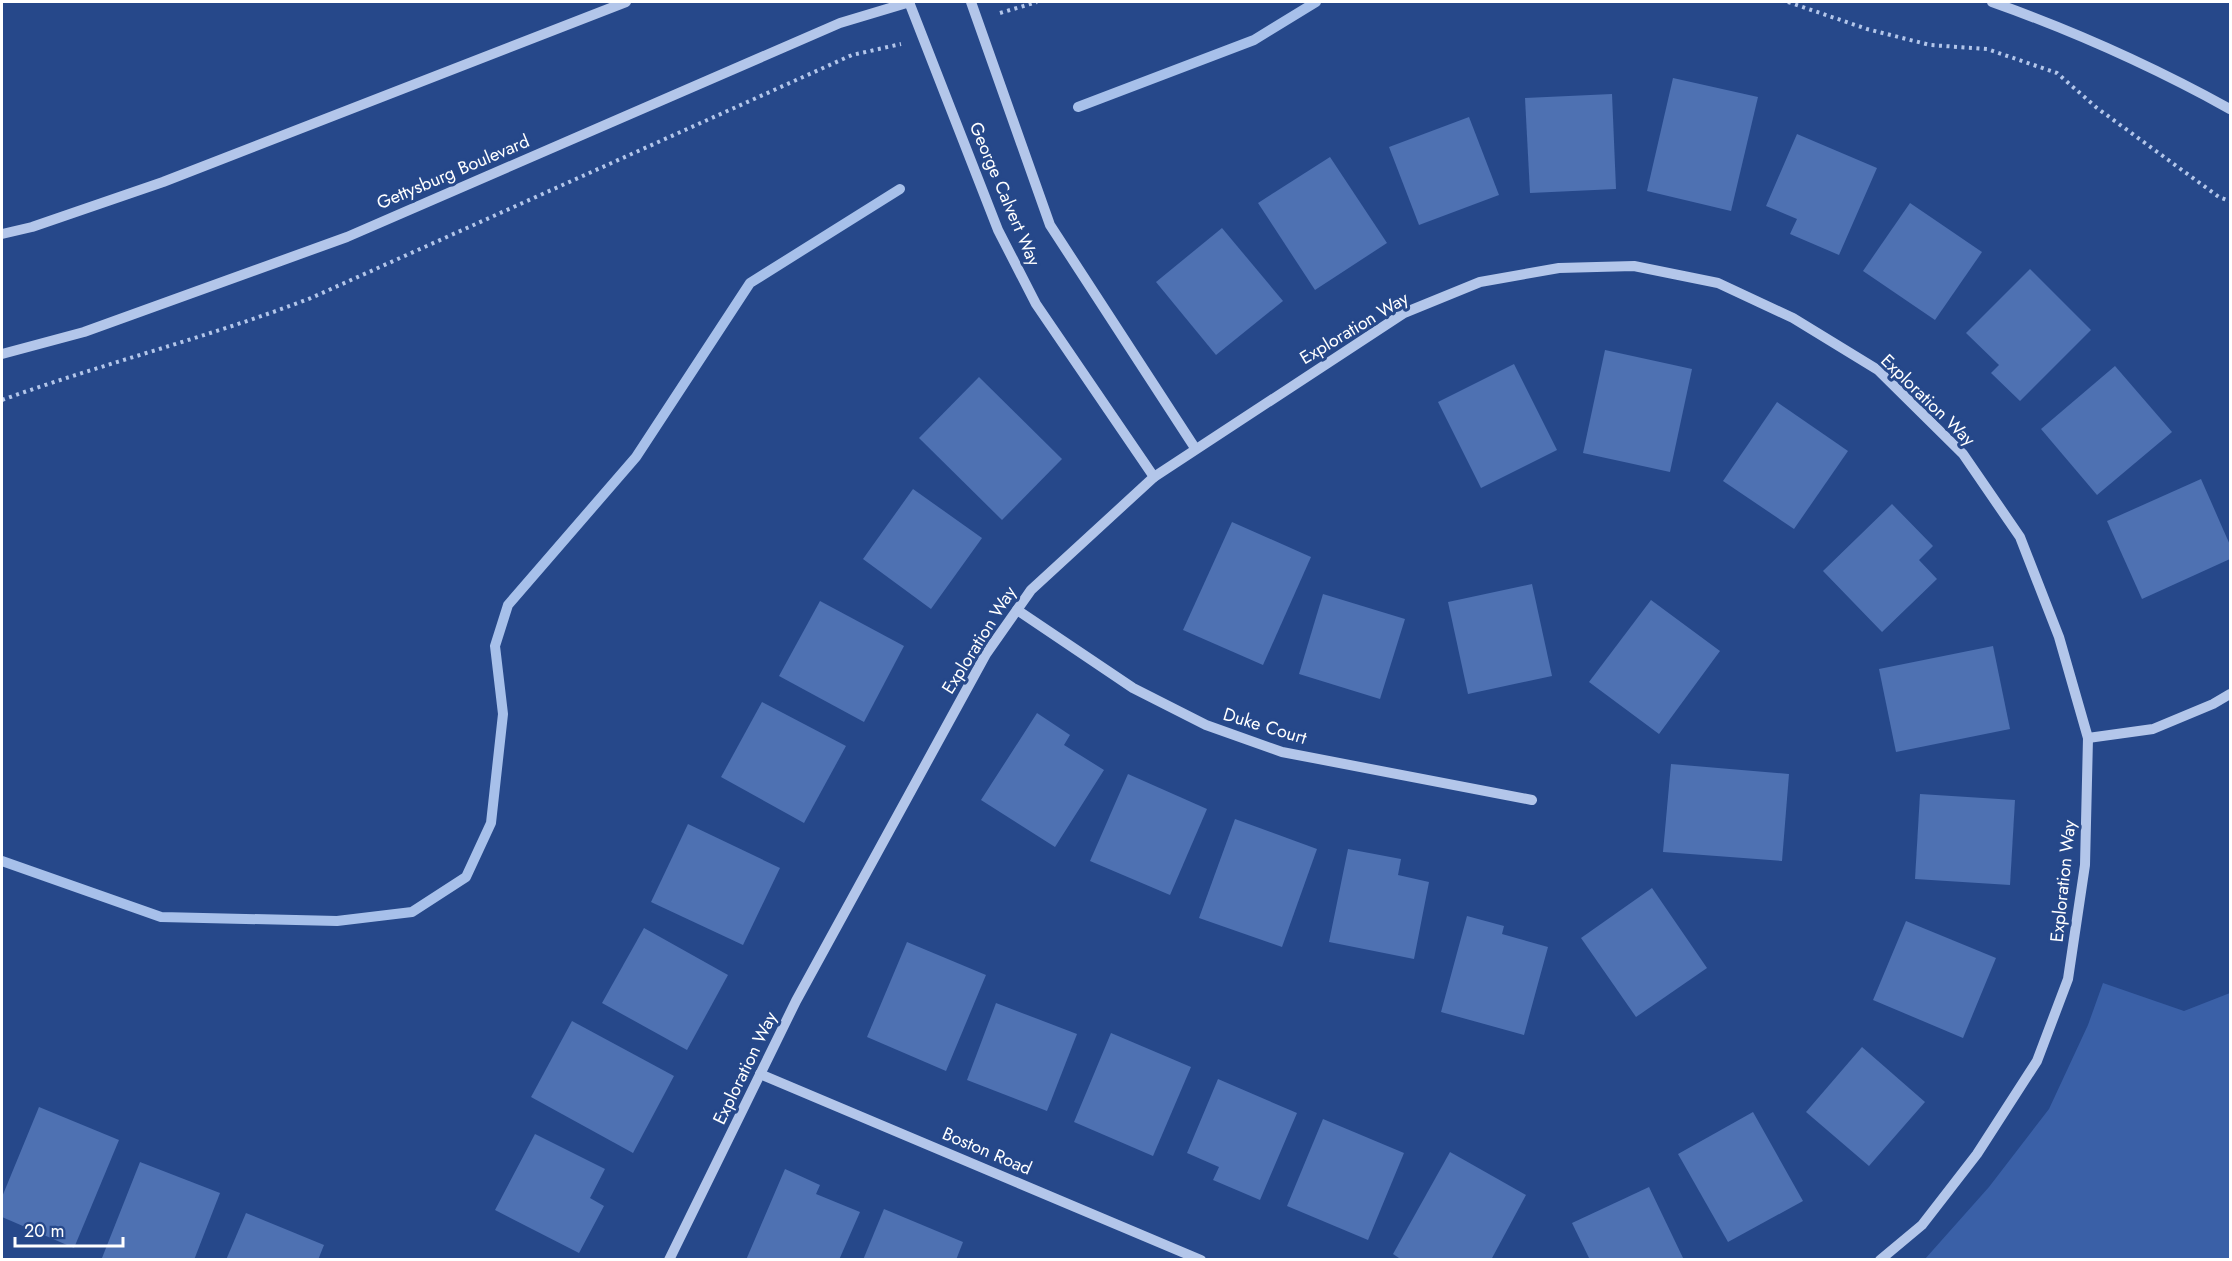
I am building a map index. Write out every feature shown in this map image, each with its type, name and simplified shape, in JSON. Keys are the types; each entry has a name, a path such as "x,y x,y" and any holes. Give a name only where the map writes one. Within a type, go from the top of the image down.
{"street":[{"path":"2,234 32,227 163,182 626,2"},
{"name":"George Calvert Way","path":"910,2 998,230 1036,304 1154,477"},
{"name":"Gettysburg Boulevard","path":"2,354 84,332 346,237 840,23 910,2"},
{"name":"George Calvert Way","path":"971,2 1050,225 1196,448"},
{"path":"1992,2 2095,43 2188,85 2230,109"},
{"name":"Exploration Way","path":"669,1260 796,1001 986,654 1031,590 1154,477 1404,313 1480,282 1559,268 1634,266 1718,283 1793,318 1878,370 1963,454 2020,537 2059,637 2088,738 2085,866 2068,979 2037,1061 1977,1154 1922,1225 1880,1260"},
{"name":"Duke Court","path":"1017,610 1133,688 1206,725 1282,752 1532,800"},
{"path":"2088,738 2153,729 2214,704 2230,694"},
{"name":"Boston Road","path":"760,1074 1201,1260"}],"path":[{"path":"978,20 1037,2"},
{"path":"1788,2 1867,29 1930,45 1987,49 2057,73 2097,108 2219,197 2230,201"},
{"path":"2,400 67,376 280,310 852,55 924,38"}],"shaded area":[{"path":"2103,983 2184,1011 2230,993 2230,1259 1925,1259 1989,1187 2049,1109 2088,1025"}],"building":[{"path":"1673,78 1758,97 1731,211 1647,191"},
{"path":"1612,94 1616,189 1530,193 1525,98"},
{"path":"1469,117 1499,195 1419,225 1389,147"},
{"path":"1797,134 1877,168 1839,255 1790,234 1797,219 1766,206"},
{"path":"1330,157 1387,243 1315,290 1258,203"},
{"path":"1910,203 1982,252 1935,320 1863,271"},
{"path":"1222,228 1283,301 1216,355 1156,282"},
{"path":"2030,269 2091,330 2020,401 1991,373 1999,365 1966,333"},
{"path":"1605,350 1692,369 1670,472 1583,453"},
{"path":"1514,364 1557,450 1481,488 1438,402"},
{"path":"2115,366 2172,432 2097,495 2041,429"},
{"path":"979,377 1062,459 1002,520 919,438"},
{"path":"1777,402 1848,451 1794,529 1723,481"},
{"path":"2201,479 2230,545 2230,559 2142,599 2107,521"},
{"path":"913,489 982,538 931,609 863,559"},
{"path":"1892,504 1933,546 1919,560 1937,579 1882,632 1823,571"},
{"path":"1232,522 1311,557 1263,665 1183,630"},
{"path":"1532,584 1552,676 1468,694 1448,602"},
{"path":"1323,594 1405,619 1380,699 1299,674"},
{"path":"1651,600 1720,651 1659,734 1589,682"},
{"path":"820,601 904,646 864,722 779,676"},
{"path":"1993,646 2010,729 1896,752 1879,669"},
{"path":"762,702 846,746 804,823 721,777"},
{"path":"1037,713 1070,735 1064,745 1104,770 1055,847 981,800"},
{"path":"1671,764 1789,774 1782,861 1663,852"},
{"path":"1128,774 1207,809 1170,895 1090,861"},
{"path":"1920,794 2015,800 2010,885 1915,879"},
{"path":"1235,819 1317,849 1282,947 1199,918"},
{"path":"688,824 780,868 743,945 651,902"},
{"path":"1348,849 1401,859 1398,875 1429,882 1414,959 1329,942"},
{"path":"1652,888 1707,968 1636,1017 1581,938"},
{"path":"1467,916 1504,926 1502,934 1548,947 1524,1035 1441,1012"},
{"path":"1906,921 1996,958 1963,1038 1873,1000"},
{"path":"644,928 728,975 687,1050 602,1003"},
{"path":"907,942 986,975 946,1071 867,1037"},
{"path":"996,1003 1077,1034 1047,1111 967,1080"},
{"path":"572,1021 674,1076 633,1153 531,1097"},
{"path":"1111,1033 1191,1067 1153,1156 1074,1122"},
{"path":"1862,1047 1925,1102 1869,1166 1806,1112"},
{"path":"1218,1079 1297,1113 1260,1200 1213,1180 1219,1167 1187,1153"},
{"path":"39,1107 119,1140 74,1248 2,1217 2,1197"},
{"path":"1753,1112 1803,1201 1728,1242 1678,1154"},
{"path":"1323,1119 1404,1153 1368,1240 1287,1206"},
{"path":"535,1134 605,1169 590,1198 604,1206 579,1253 495,1210"},
{"path":"1450,1152 1526,1195 1491,1260 1402,1260 1393,1254"},
{"path":"140,1162 220,1193 194,1260 102,1258"},
{"path":"785,1169 820,1185 816,1194 860,1212 839,1260 746,1260"},
{"path":"1649,1187 1684,1260 1590,1260 1572,1223"},
{"path":"884,1209 963,1242 956,1260 863,1260"},
{"path":"246,1213 324,1245 318,1260 226,1260"}],"waterway":[{"path":"1078,107 1254,40 1316,2"},
{"path":"2,861 161,917 337,921 412,912 466,877 491,823 503,714 495,646 508,605 636,457 750,283 900,189"}]}
